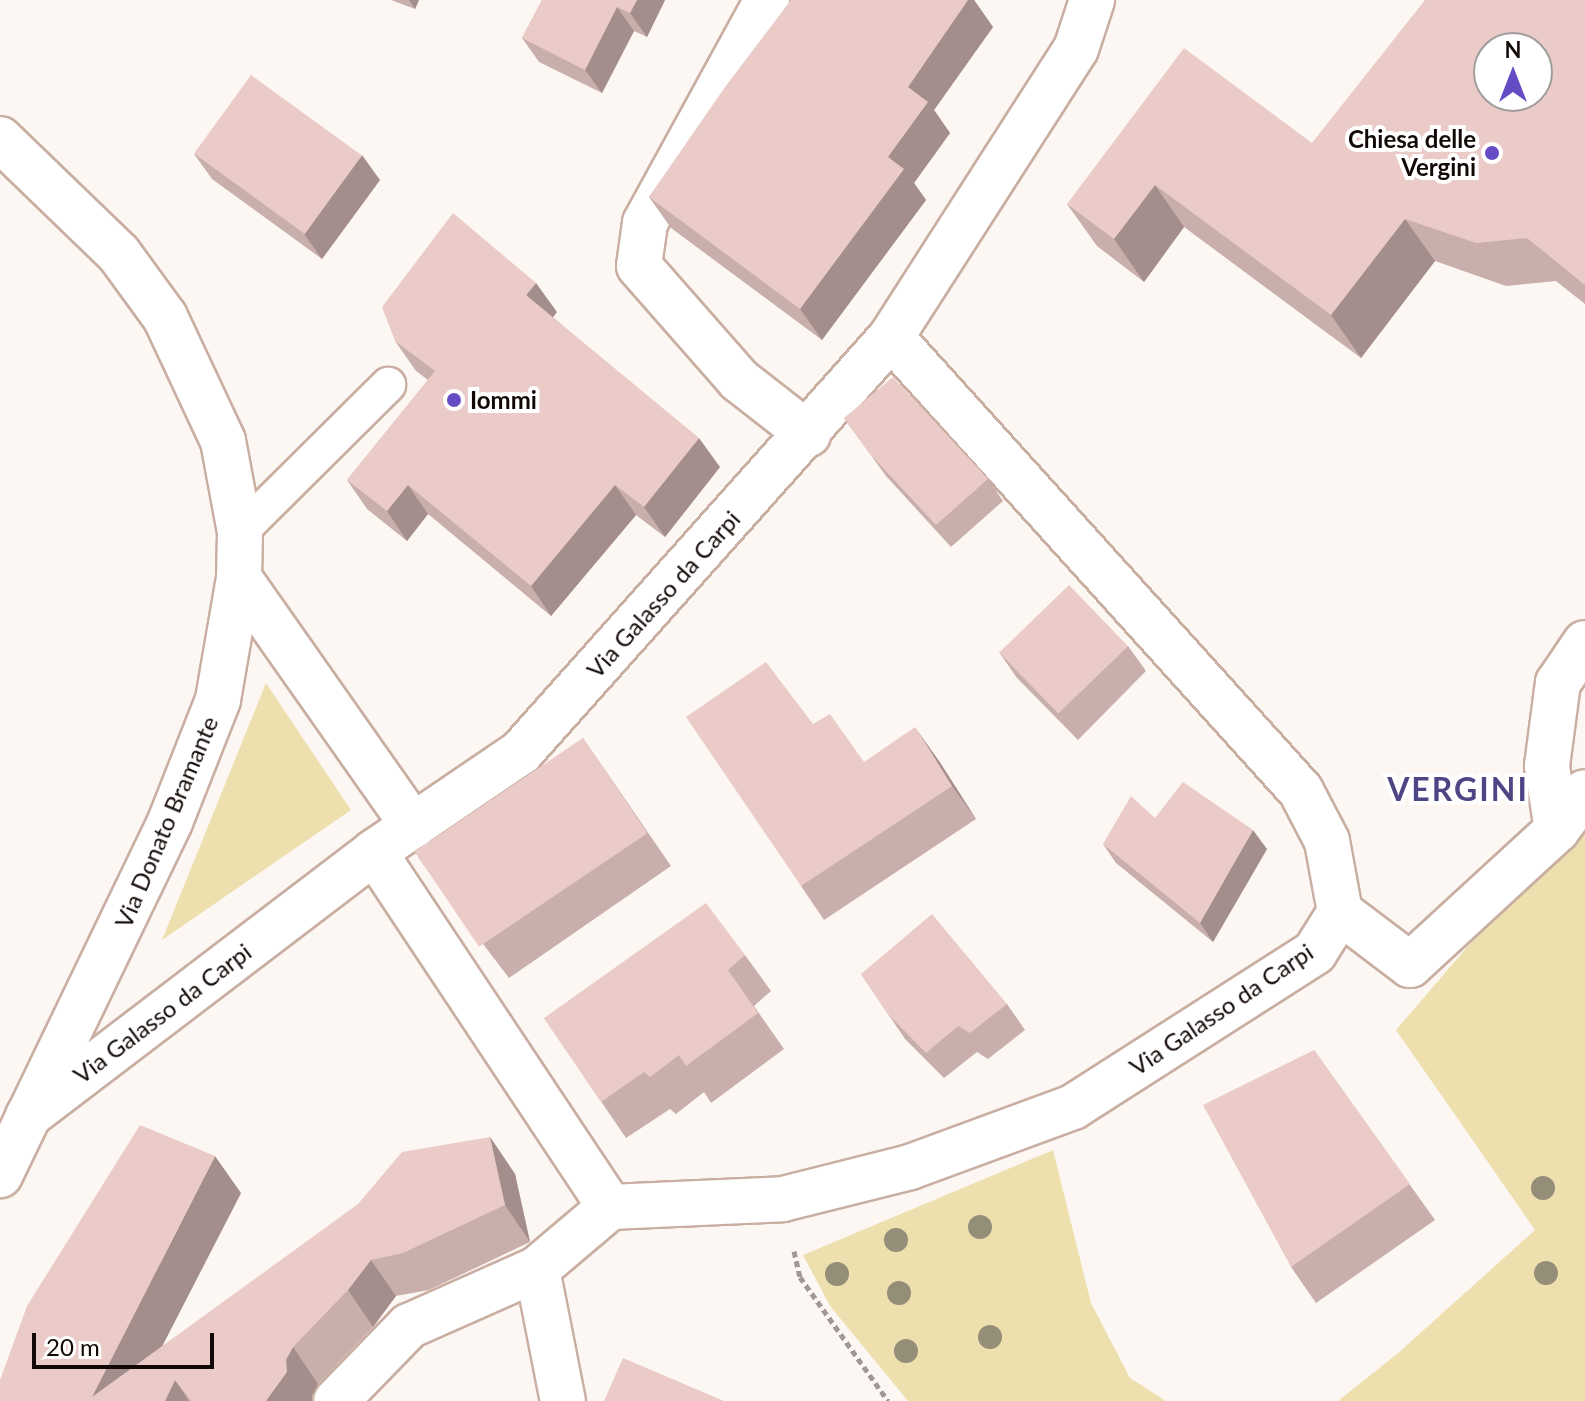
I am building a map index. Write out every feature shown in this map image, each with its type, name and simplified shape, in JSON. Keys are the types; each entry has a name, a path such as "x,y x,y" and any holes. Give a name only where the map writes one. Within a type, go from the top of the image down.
{"street":[{"path":"767,0 645,223 639,266 739,380 808,434"},
{"name":"Via Galasso da Carpi","path":"28,1116 374,852 521,752 808,434 891,337 1076,49 1092,0"},
{"name":"Via Donato Bramante","path":"0,139 119,254 165,317 223,441 240,532 239,578 218,700 176,809 0,1175"},
{"path":"891,337 1301,791 1327,841 1340,912 1410,965 1557,830 1585,792"},
{"path":"239,578 413,826"},
{"path":"1557,830 1547,766 1558,683 1585,643"},
{"path":"336,1401 409,1326 537,1269 610,1207 374,852"},
{"name":"Via Galasso da Carpi","path":"610,1207 783,1199 910,1167 1073,1107 1315,952 1340,912"},
{"path":"537,1269 563,1401"}],"lane":[{"path":"240,532 388,385"}],"path":[{"path":"783,1199 800,1277 888,1401"}],"shaded area":[{"path":"266,683 351,810 162,940"},
{"path":"1577,819 1585,825 1585,1401 1338,1401 1397,1354 1535,1230 1396,1030"},
{"path":"1053,1150 1091,1303 1130,1378 1166,1401 908,1401 830,1306 803,1255"}],"building":[{"path":"542,0 637,0 630,13 617,7 585,70 522,38"},
{"path":"791,0 968,0 908,87 928,102 888,157 904,169 800,309 649,197 725,87"},
{"path":"1425,0 1585,0 1585,285 1527,238 1476,243 1405,219 1331,315 1155,185 1114,239 1067,204 1184,48 1312,143"},
{"path":"251,75 362,156 305,234 194,153"},
{"path":"453,213 536,283 526,295 699,438 644,507 615,485 531,586 408,485 387,511 347,480 435,371 395,341 382,307"},
{"path":"893,377 988,479 936,525 870,454 844,418"},
{"path":"1069,585 1128,646 1058,714 999,652"},
{"path":"766,662 813,724 830,714 864,762 915,727 952,786 801,886 686,717"},
{"path":"583,738 647,833 479,947 415,852"},
{"path":"1183,782 1253,830 1200,923 1103,844 1131,796 1155,818"},
{"path":"706,903 745,955 728,970 758,1013 686,1066 679,1055 650,1077 644,1072 601,1102 544,1018"},
{"path":"932,914 1007,1004 970,1033 958,1026 926,1053 887,1013 861,974"},
{"path":"1314,1050 1410,1184 1291,1267 1203,1105"},
{"path":"140,1125 215,1156 92,1397 358,1204 402,1152 490,1137 505,1205 403,1253 371,1260 348,1290 293,1347 286,1359 287,1372 266,1401 191,1401 175,1380 165,1401 0,1401 0,1380 27,1306"},
{"path":"623,1358 724,1401 604,1401"}],"place":[{"name":"Chiesa delle Vergini","path":"1492,153"},
{"name":"Iommi","path":"454,400"}],"district":[{"name":"VERGINI","path":"1458,789"}]}
